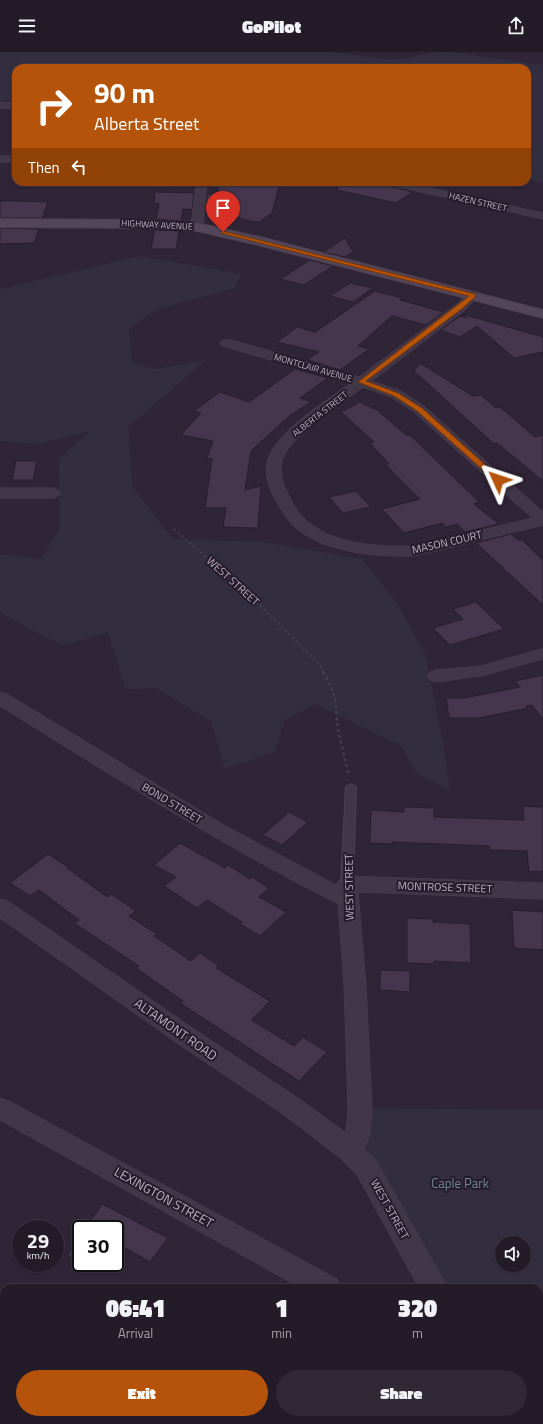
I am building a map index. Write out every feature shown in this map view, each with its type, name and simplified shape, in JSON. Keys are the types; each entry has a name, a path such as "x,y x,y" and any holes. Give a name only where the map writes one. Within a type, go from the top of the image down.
{"main road":[{"name":"HIGHWAY AVENUE","path":"0,223 146,224 197,227 259,241 543,314"}],"street":[{"path":"0,106 12,106"},
{"path":"0,159 12,160"},
{"path":"197,227 202,186"},
{"name":"HAZEN STREET","path":"407,186 543,216"},
{"name":"ALBERTA STREET","path":"306,529 290,512 274,483 273,463 278,452 299,429 460,307 473,295"},
{"name":"MONTCLAIR AVENUE","path":"227,344 362,382 396,394 419,410 543,520"},
{"path":"0,493 53,493"},
{"name":"MASON COURT","path":"306,529 320,537 335,542 399,552 415,551 543,520"},
{"path":"436,676 481,671 542,656"},
{"name":"BOND STREET","path":"0,698 207,824 298,876 347,892"},
{"name":"MONTROSE STREET","path":"347,892 543,891"},
{"name":"WEST STREET","path":"347,892 355,985 360,1108 358,1133 351,1151 370,1172 432,1284"},
{"name":"ALTAMONT ROAD","path":"0,907 213,1055 320,1125 351,1151"},
{"name":"LEXINGTON STREET","path":"1,1109 320,1284"}],"lane":[{"name":"WEST STREET","path":"347,892 351,788"}],"path":[{"name":"WEST STREET","path":"174,529 259,604 318,663 330,684 335,698 338,730 351,788"}],"green space":[{"path":"0,52 331,52 395,60 435,52 452,52 543,65 543,183 531,180 531,64 12,64 12,100 0,100"},
{"path":"140,256 241,274 235,288 155,310 129,329 132,362 156,369 206,360 128,427 132,486 173,539 263,542 362,559 398,605 425,654 443,744 450,790 417,774 401,746 315,704 285,720 274,752 225,769 211,721 156,688 126,689 108,633 63,645 31,630 0,612 0,554 41,559 60,528 59,459 90,431 37,444 0,441 0,289"},
{"name":"Caple Park","path":"360,1108 543,1110 543,1284 432,1284 366,1167 358,1133"}],"building":[{"path":"218,186 279,186 272,213 259,222 227,215 206,213 207,194 215,194 216,191 218,191"},
{"path":"338,186 389,186 413,192 396,203 337,190"},
{"path":"155,192 194,193 192,210 183,209 181,221 156,219 159,204 154,203"},
{"path":"0,201 48,202 42,218 0,218"},
{"path":"0,228 39,229 34,243 0,244"},
{"path":"155,230 179,231 176,249 151,249"},
{"path":"345,238 353,252 345,257 323,252"},
{"path":"310,260 333,266 304,285 280,279"},
{"path":"350,283 373,288 353,302 330,296"},
{"path":"375,291 402,298 400,300 444,312 426,325 392,316 358,346 369,349 340,370 307,360 319,352 277,342 297,327 315,332"},
{"path":"462,314 543,337 543,352 514,358 477,326 460,337 441,330 460,316 467,318"},
{"path":"420,363 473,396 481,395 496,408 500,407 535,437 543,435 543,481 497,443 494,444 414,371"},
{"path":"295,369 328,378 300,398 311,402 289,416 251,451 245,490 261,486 258,528 223,527 226,508 205,508 212,459 207,458 213,441 181,435 201,413 194,411 220,392 249,402"},
{"path":"360,402 377,410 406,435 410,435 479,502 474,504 499,524 465,532 457,524 446,527 442,523 404,533 382,509 420,499 386,465 389,464 370,443 374,442 341,412"},
{"path":"16,461 37,461 33,480 12,480"},
{"path":"356,491 371,507 343,513 329,497"},
{"path":"511,534 518,540 522,540 543,560 543,605 476,543"},
{"path":"476,602 504,629 450,645 433,628 463,619 453,609"},
{"path":"543,675 543,719 532,705 526,706 528,708 479,718 449,718 446,698 464,698 520,687 515,681"},
{"path":"523,806 543,807 543,871 529,872 527,851 490,850 489,846 392,842 392,844 370,843 371,810 404,812 404,807 434,808 434,817 524,820"},
{"path":"289,812 308,822 282,845 263,835"},
{"path":"180,843 225,868 228,865 250,879 252,877 269,888 259,897 286,912 260,936 240,924 242,922 207,900 197,908 164,886 176,877 154,865"},
{"path":"48,854 68,867 67,868 107,897 111,894 136,911 129,916 157,934 154,936 191,961 200,953 219,966 216,968 270,1001 251,1020 294,1046 303,1037 327,1052 299,1081 180,1003 183,1001 136,968 139,966 74,923 79,920 39,890 30,896 10,883"},
{"path":"512,910 543,912 543,950 514,948"},
{"path":"407,918 433,919 433,922 470,924 471,963 434,961 434,964 407,963"},
{"path":"380,970 410,971 410,992 380,990"},
{"path":"102,1204 168,1238 150,1262 124,1247 124,1220 91,1220"},
{"path":"72,1248 72,1258 67,1256"}],"route":[{"path":"223,232 473,295 460,307 362,382 396,394 419,410 498,480"}]}
